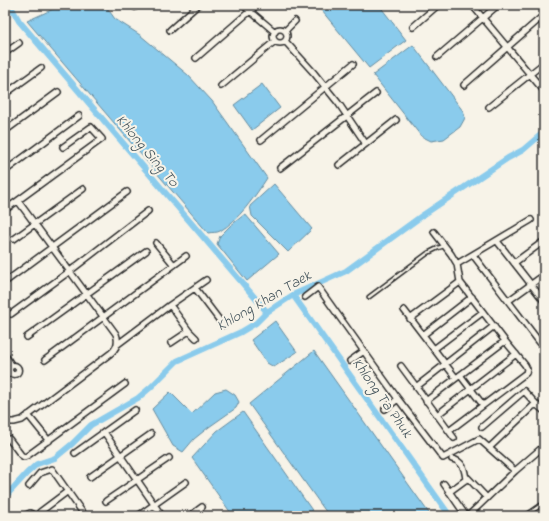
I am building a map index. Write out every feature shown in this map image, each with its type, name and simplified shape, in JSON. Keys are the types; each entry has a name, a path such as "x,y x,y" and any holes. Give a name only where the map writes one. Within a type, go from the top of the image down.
{"street":[{"path":"170,30 198,5"},
{"path":"243,5 275,32"},
{"path":"196,58 256,5"},
{"path":"413,27 438,5"},
{"path":"472,5 508,46 544,91"},
{"path":"436,58 498,5"},
{"path":"464,85 544,15"},
{"path":"284,31 295,21"},
{"path":"275,32 278,30 284,31"},
{"path":"284,31 287,36 285,41"},
{"path":"275,32 275,41"},
{"path":"275,41 279,43 285,41"},
{"path":"221,86 275,41"},
{"path":"285,41 314,73 347,116 366,144"},
{"path":"5,53 19,43"},
{"path":"489,107 544,63"},
{"path":"261,140 354,64"},
{"path":"5,94 41,68"},
{"path":"5,131 58,92"},
{"path":"280,168 376,93"},
{"path":"5,171 79,116"},
{"path":"339,165 396,120"},
{"path":"5,210 102,139 91,127 63,147"},
{"path":"14,239 83,189"},
{"path":"5,282 127,192"},
{"path":"18,201 116,334 118,344"},
{"path":"11,314 148,211"},
{"path":"457,264 531,220"},
{"path":"434,232 457,264 460,282 527,369 526,373 449,431"},
{"path":"497,241 544,301"},
{"path":"514,263 544,241"},
{"path":"156,243 174,266"},
{"path":"27,337 146,251"},
{"path":"473,255 544,348"},
{"path":"45,360 186,256"},
{"path":"508,301 544,275"},
{"path":"5,422 18,422 28,415 111,353 118,344 206,280"},
{"path":"410,319 460,282"},
{"path":"195,288 222,326"},
{"path":"305,297 318,288 398,399 443,458 479,439 515,471"},
{"path":"423,334 472,297"},
{"path":"170,305 196,338"},
{"path":"404,310 445,364 471,389 483,405"},
{"path":"434,349 484,312"},
{"path":"416,387 494,326"},
{"path":"171,343 189,331"},
{"path":"426,401 505,341"},
{"path":"350,361 364,351"},
{"path":"437,415 516,354"},
{"path":"5,355 10,369 5,376"},
{"path":"401,366 454,438"},
{"path":"9,439 21,455 24,457 27,456 125,384"},
{"path":"482,427 524,391 544,411"},
{"path":"385,409 398,399"},
{"path":"489,448 533,406 537,405"},
{"path":"75,453 135,410"},
{"path":"28,415 49,441"},
{"path":"104,432 162,516"},
{"path":"90,477 150,434"},
{"path":"444,484 467,516 544,446"},
{"path":"106,501 170,458"},
{"path":"452,459 456,460 464,467 466,480"},
{"path":"29,486 40,473 52,469 84,515"},
{"path":"449,492 468,478 487,498"},
{"path":"138,516 186,482"},
{"path":"40,512 68,491"},
{"path":"190,516 202,507"},
{"path":"24,516 30,513 34,516"}],"lane":[{"path":"369,297 428,253 444,246"},
{"path":"525,516 544,503"}],"water":[{"path":"62,5 105,5 115,19 140,35 188,75 212,101 267,178 246,207 227,227 219,232 208,233 27,21"},
{"path":"317,5 379,5 406,40 369,68"},
{"path":"413,45 463,111 465,118 460,127 444,139 431,141 421,136 373,75"},
{"path":"262,84 280,108 252,130 234,105"},
{"path":"274,184 312,229 288,252 252,216 250,206"},
{"path":"245,214 279,254 247,281 217,244 220,236"},
{"path":"275,321 297,352 274,367 267,363 251,340"},
{"path":"314,351 431,516 329,516 249,404"},
{"path":"226,389 235,395 239,402 236,408 194,439 183,452 173,446 152,409 170,392 192,414 215,392"},
{"path":"243,412 316,516 233,516 192,458 217,431"}],"waterway":[{"name":"Khlong Sing To","path":"10,5 19,21 267,312"},
{"name":"Khlong Sing To","path":"5,497 37,464 55,458 91,425 138,398 177,361 241,332 256,323 267,312 293,295 346,271 423,215 508,158 523,150 544,132"},
{"name":"Khlong Ta Phuk","path":"293,295 450,516"}],"water label":[{"name":"Khlong Khan Taek","path":"264,301"}]}
